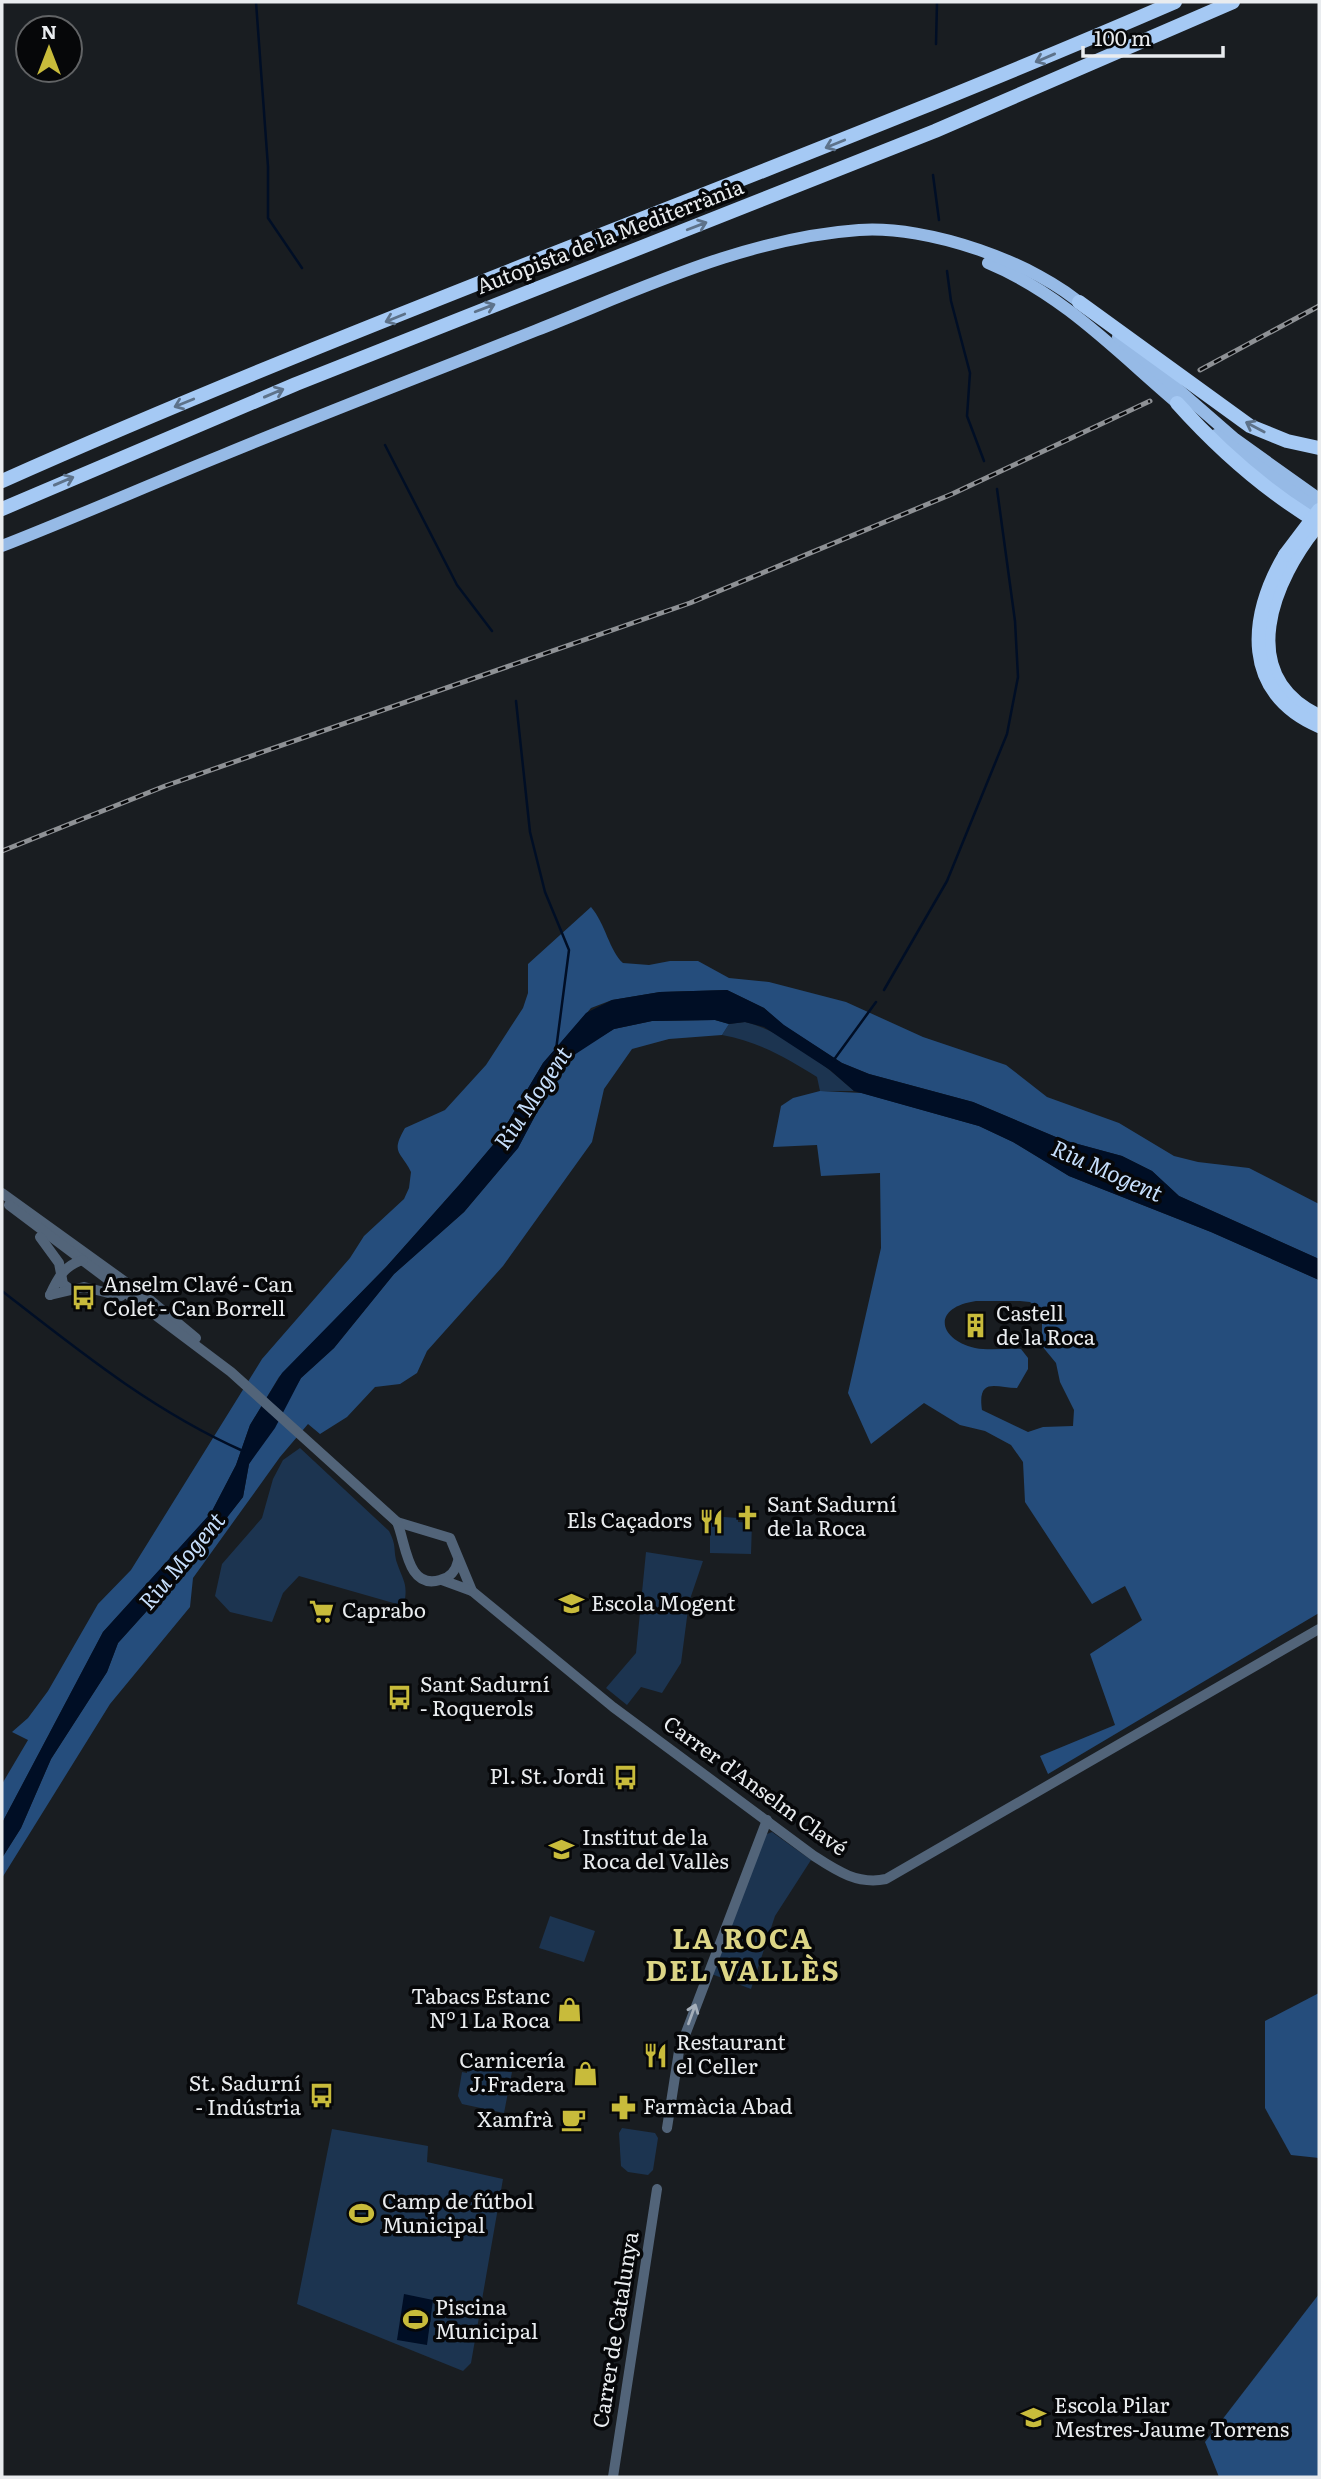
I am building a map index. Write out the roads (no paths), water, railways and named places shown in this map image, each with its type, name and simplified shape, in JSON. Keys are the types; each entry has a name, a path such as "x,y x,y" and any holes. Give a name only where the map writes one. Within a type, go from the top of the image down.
{"highway":[{"name":"Autopista de la Mediterrània","path":"2,481 276,365 946,100 1175,2"},
{"name":"Autopista de la Mediterrània","path":"2,509 296,384 947,126 1233,2"},
{"path":"2,549 227,453 692,269 759,246 823,234 886,230 944,240 1012,264 1079,302 1250,426 1287,441 1319,448"},
{"path":"823,234 891,238 932,245 972,257 1012,274 1069,309 1242,456 1319,511 1290,557 1272,607 1268,646 1272,666 1286,691 1300,705 1319,716"},
{"path":"1079,302 1236,439 1319,499"},
{"path":"1177,403 1216,447 1242,470 1319,524 1273,579 1260,617 1257,638 1261,662 1271,686 1302,718 1319,726"}],"street":[{"path":"2,1194 53,1252 63,1283 70,1289"},
{"path":"2,1194 48,1224 159,1308 225,1363 231,1372"},
{"path":"9,1205 231,1372 397,1522 450,1538 457,1549 458,1560 472,1591"},
{"path":"48,1224 52,1234 78,1254 88,1274 84,1287"},
{"path":"143,1306 110,1291 84,1287 50,1295 60,1274 74,1262 86,1259 140,1298 159,1308"},
{"path":"397,1522 411,1568 419,1577 432,1582 442,1580 451,1574 458,1560"},
{"path":"409,1555 414,1540 428,1532"},
{"path":"442,1580 472,1591"},
{"name":"Carrer d'Anselm Clavé","path":"472,1591 613,1707 836,1871 862,1880 887,1879 1319,1629"},
{"path":"667,2128 679,2051 767,1819"},
{"name":"Carrer de Catalunya","path":"613,2477 657,2189"}],"water":[{"name":"Riu Mogent","path":"727,990 764,1008 784,1025 842,1063 869,1074 973,1102 1063,1140 1122,1156 1152,1171 1179,1196 1319,1259 1319,1280 1211,1232 1069,1176 1013,1142 979,1126 854,1091 830,1070 764,1027 745,1022 729,1024 715,1020 652,1021 614,1029 571,1057 553,1082 518,1148 464,1212 394,1274 334,1348 301,1378 275,1428 249,1464 243,1497 200,1552 118,1643 107,1672 51,1759 21,1828 2,1858 2,1823 103,1632 211,1513 236,1465 250,1425 282,1373 387,1266 498,1139 543,1063 586,1013 612,1000 660,992"},
{"name":"Piscina Municipal","path":"404,2294 433,2300 427,2345 397,2340"}],"waterway":[{"path":"256,2 268,167 268,218 302,268"},
{"path":"936,44 937,2"},
{"path":"933,175 939,220"},
{"path":"947,271 951,301 970,373 967,416 984,461"},
{"path":"385,445 457,585 492,631"},
{"path":"884,990 947,881 1007,734 1018,677 1015,621 997,489"},
{"name":"Riu Mogent","path":"516,701 530,832 545,892 569,950 556,1050"},
{"path":"833,1061 876,1002"},
{"path":"2,1291 147,1399 243,1451"}],"railway":[{"path":"1200,370 1319,306"},
{"path":"2,851 165,786 690,603 952,494 1150,401"}],"place":[{"name":"Anselm Clavé - Can Colet - Can Borrell","path":"83,1297"},
{"name":"Castell de la Roca","path":"976,1326"},
{"name":"Sant Sadurní de la Roca","path":"747,1517"},
{"name":"Els Caçadors","path":"712,1521"},
{"name":"Escola Mogent","path":"571,1604"},
{"name":"Caprabo","path":"322,1611"},
{"name":"Sant Sadurní - Roquerols","path":"400,1697"},
{"name":"Pl. St. Jordi","path":"625,1777"},
{"name":"Institut de la Roca del Vallès","path":"562,1850"},
{"name":"Tabacs Estanc Nº 1 La Roca","path":"570,2009"},
{"name":"Restaurant el Celler","path":"656,2055"},
{"name":"Carnicería J.Fradera","path":"585,2073"},
{"name":"St. Sadurní - Indústria","path":"321,2096"},
{"name":"Farmàcia Abad","path":"623,2107"},
{"name":"Xamfrà","path":"573,2120"},
{"name":"Camp de fútbol Municipal","path":"362,2214"},
{"name":"Piscina Municipal","path":"415,2320"},
{"name":"Escola Pilar Mestres-Jaume Torrens","path":"1034,2418"}],"district":[{"name":"LA ROCA DEL VALLÈS","path":"743,1955"}]}
